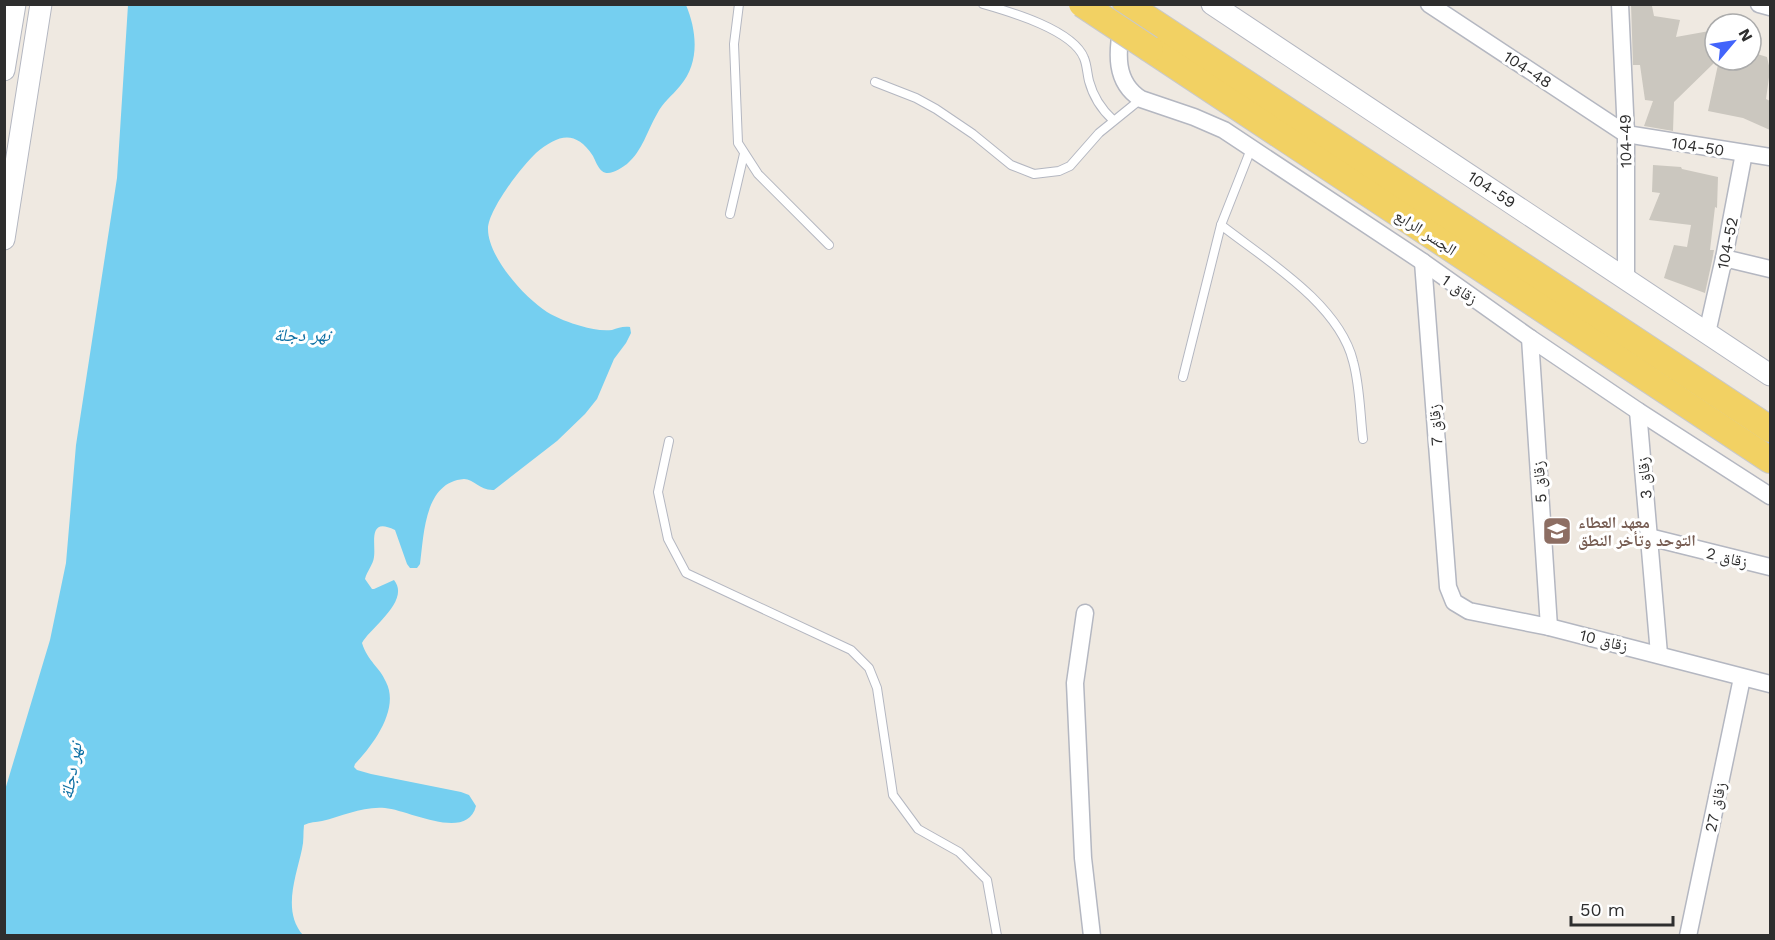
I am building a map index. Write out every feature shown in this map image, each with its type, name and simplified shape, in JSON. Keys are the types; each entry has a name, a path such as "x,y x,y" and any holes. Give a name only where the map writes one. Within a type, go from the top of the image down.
{"main road":[{"name":"الجسر الرابع","path":"1082,4 1770,460"},
{"name":"الجسر الرابع","path":"1126,4 1770,429"}],"street":[{"path":"4,70 15,4"},
{"path":"4,239 41,4"},
{"path":"1126,4 1121,31 1119,68 1124,83 1141,99"},
{"name":"104-59","path":"1212,4 1770,375"},
{"name":"104-48","path":"1430,4 1626,134"},
{"name":"104-49","path":"1620,4 1626,134 1626,278"},
{"path":"1759,4 1770,7"},
{"name":"زقاق 1","path":"1141,99 1209,123 1251,149 1423,262 1638,411 1770,496"},
{"name":"104-50","path":"1626,134 1770,157"},
{"name":"104-52","path":"1707,333 1744,153"},
{"path":"1724,258 1770,269"},
{"name":"زقاق 7","path":"1423,262 1448,587"},
{"name":"زقاق 5","path":"1530,338 1549,627"},
{"name":"زقاق 3","path":"1638,411 1659,654"},
{"name":"زقاق 2","path":"1649,537 1770,567"},
{"name":"زقاق 10","path":"1448,587 1454,602 1469,611 1549,627 1770,684"},
{"path":"1085,613 1075,683 1083,858 1092,936"},
{"name":"زقاق 27","path":"1688,936 1742,678"}],"lane":[{"path":"739,4 734,44 738,143 758,174 829,245"},
{"path":"983,4 1044,26 1066,36 1073,42 1083,57 1093,94 1113,120"},
{"path":"874,82 916,98 936,109 1011,165 1034,174 1047,174 1070,166 1113,120 1141,99"},
{"path":"1183,377 1221,225 1251,149"},
{"path":"730,214 744,154"},
{"path":"1221,225 1311,295 1337,326 1353,361 1363,439"},
{"path":"669,441 658,492 668,539 686,573 851,650 869,668 877,688 893,795 918,829 959,852 987,880 997,936"}],"water":[{"name":"نهر دجلة","path":"128,5 686,5 693,25 695,47 691,67 680,86 659,110 641,147 627,164 615,171 605,173 580,142 573,138 559,139 544,147 530,159 499,200 489,221 490,240 501,264 518,287 538,305 568,322 600,330 630,327 631,333 614,359 597,399 557,441 494,490 485,489 464,479 451,482 441,489 428,512 420,564 417,568 410,568 407,564 395,530 380,526 377,529 373,560 365,579 372,589 394,580 398,588 397,597 387,614 362,643 367,655 386,682 390,704 376,737 354,767 371,774 461,792 469,795 476,806 470,817 461,822 436,821 395,810 377,808 304,825 303,846 292,894 293,915 303,935 5,935 5,790 50,640 66,563 76,445 117,178"}],"building":[{"path":"1631,4 1652,6 1654,16 1680,20 1676,37 1703,32 1705,72 1674,102 1673,131 1644,126 1653,101 1645,100 1640,65 1633,65"},
{"path":"1763,56 1767,57 1770,70 1766,99 1770,101 1770,130 1743,118 1708,111 1716,72 1763,72"},
{"path":"1653,165 1681,167 1718,177 1717,208 1715,207 1710,250 1714,250 1705,293 1664,278 1674,245 1687,247 1691,225 1649,220 1660,193 1652,192"}],"place":[{"name":"معهد العطاء التوحد وتأخر النطق","path":"1557,531"}]}
